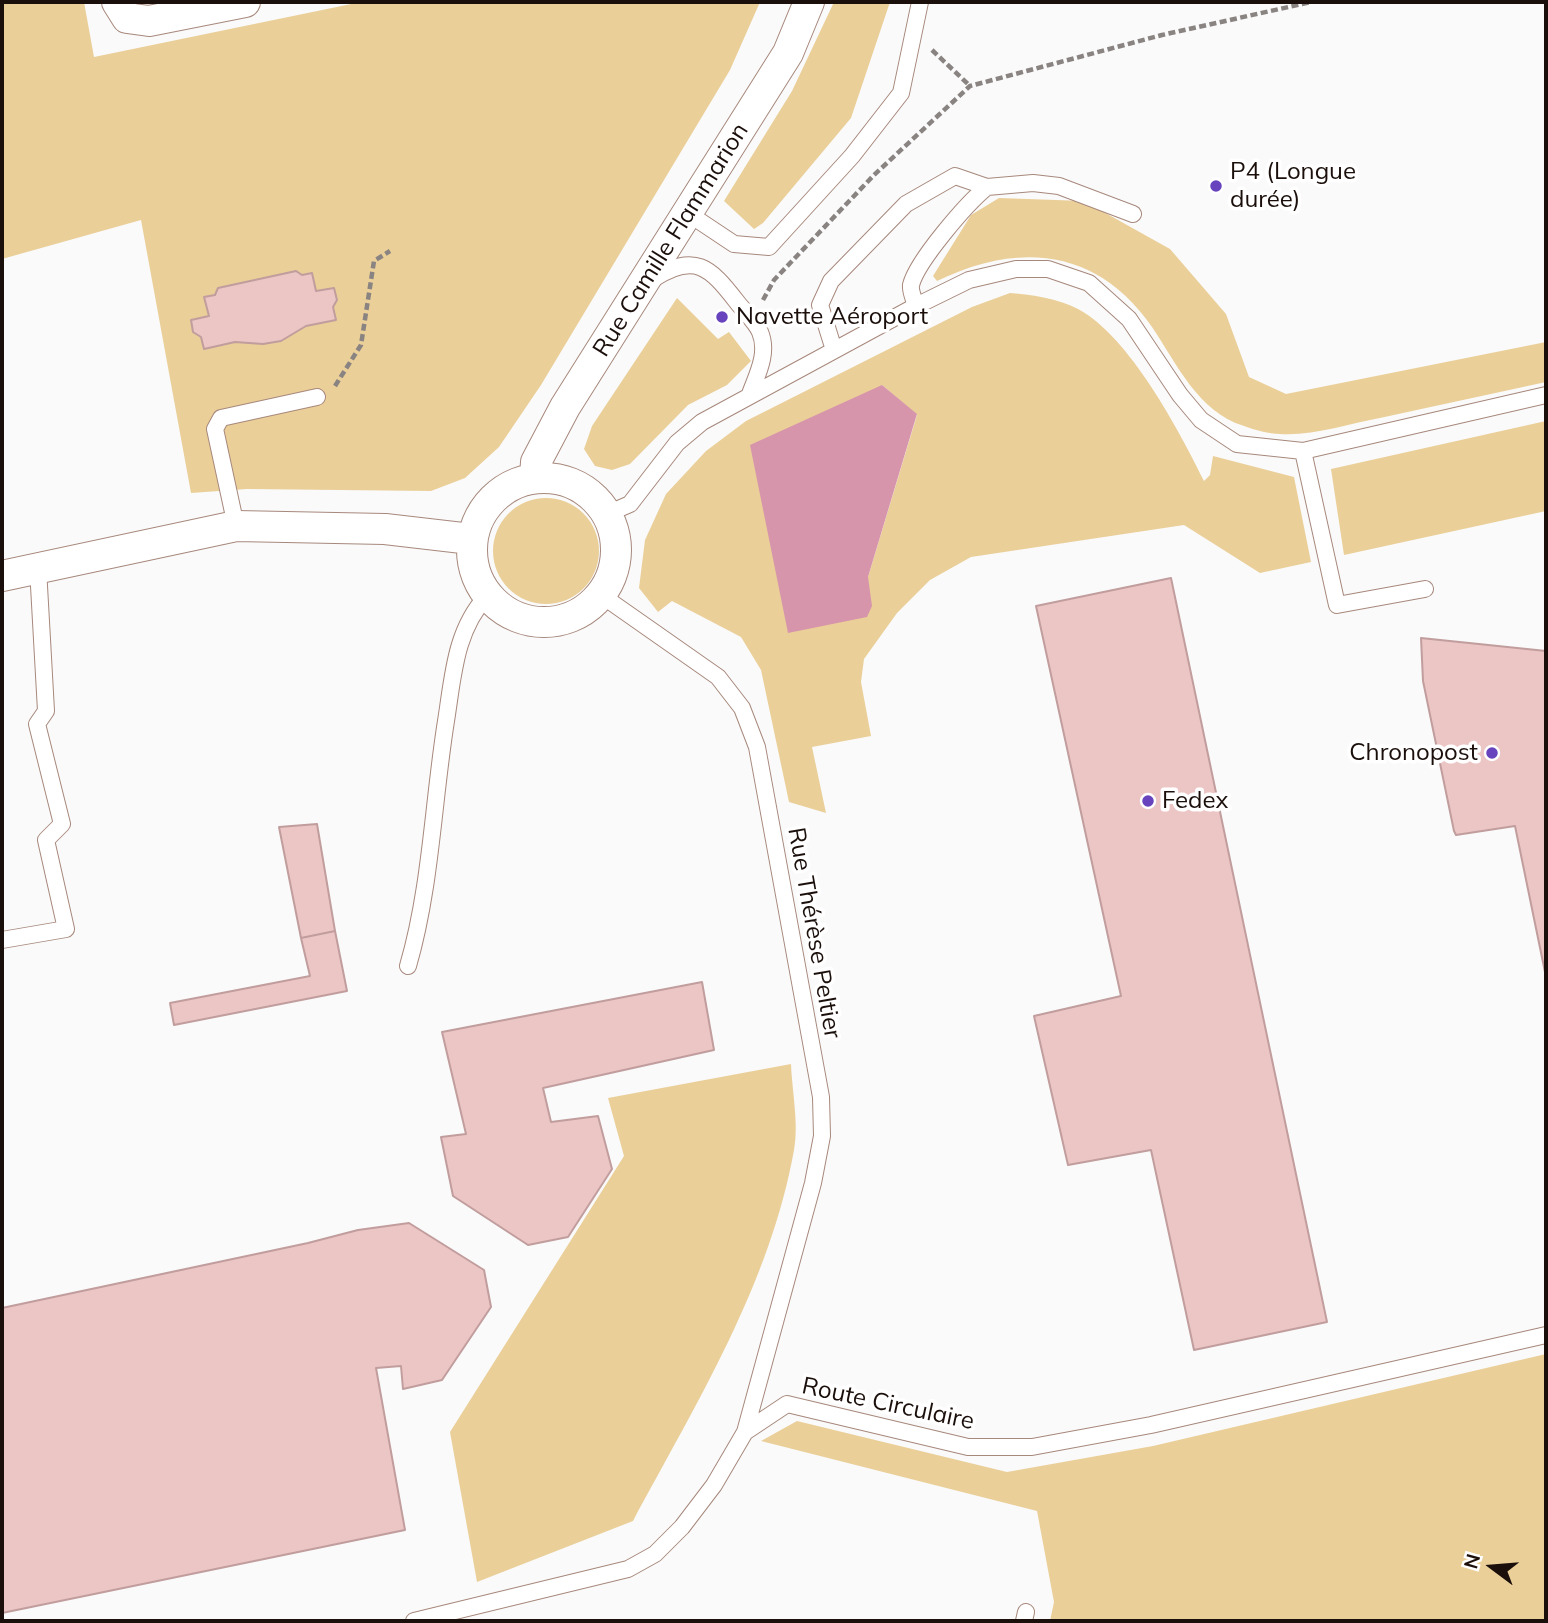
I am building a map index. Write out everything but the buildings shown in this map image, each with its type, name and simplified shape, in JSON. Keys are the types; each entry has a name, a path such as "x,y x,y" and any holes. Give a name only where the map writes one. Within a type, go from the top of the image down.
{"street":[{"path":"117,2 127,18 149,21 245,2"},
{"name":"Rue Camille Flammarion","path":"535,477 536,462 565,407 789,53 808,2"},
{"path":"535,477 556,478 576,485 594,497 607,514 615,534 616,556 611,577 601,595 585,610 565,620 544,623 523,620 503,611 487,596 476,579 471,559 471,539 479,516 493,498 512,484 535,477"},
{"path":"2,576 236,526 385,529 471,539"}],"lane":[{"path":"689,214 734,244 769,247 852,156 901,93 920,2"},
{"path":"834,350 820,305 831,281 906,204 955,176 987,187 1033,183 1059,186 1133,214"},
{"path":"916,306 910,288 917,270 968,203 987,187"},
{"path":"645,284 671,267 696,264 715,275 761,332 764,358 750,394"},
{"path":"607,514 630,504 677,443 702,422 750,394 969,280 1016,269 1048,269 1089,283 1129,319 1180,395 1201,420 1237,443 1303,451 1546,395"},
{"path":"236,526 216,442 215,429 221,418 317,397"},
{"path":"1303,451 1337,605 1425,589"},
{"path":"2,940 66,929 46,840 62,824 37,724 46,711 38,568"},
{"name":"Rue Thérèse Peltier","path":"601,595 718,677 742,708 757,747 821,1097 822,1136 745,1432"},
{"path":"408,965 419,927 434,793 457,652 472,612 487,596"},
{"name":"Route Circulaire","path":"414,1621 628,1569 655,1554 682,1527 714,1485 745,1432 788,1404 968,1447 1032,1447 1151,1425 1546,1335"}],"path":[{"path":"748,316 760,306 774,280 874,175 970,86 1162,35 1311,2"},
{"path":"317,397 330,393 361,345 374,261 390,251"}],"shaded area":[{"path":"2,2 84,2 94,57 361,2 760,2 730,70 541,385 499,447 465,478 431,491 247,489 191,493 141,220 2,259"},
{"path":"834,2 890,2 851,118 763,223 754,229 724,201 792,91"},
{"path":"999,198 1084,201 1170,249 1226,314 1249,377 1286,394 1546,342 1546,382 1318,431 1292,434 1262,432 1228,419 1214,410 1190,385 1152,327 1131,301 1107,281 1082,267 1055,259 1026,257 997,260 967,268 937,281 933,276 971,215"},
{"path":"1010,293 1027,295 1070,305 1097,322 1116,340 1151,386 1204,481 1210,475 1213,456 1294,477 1311,562 1260,573 1184,525 971,557 930,580 897,613 864,659 861,682 871,736 812,747 826,813 789,802 761,670 741,637 672,601 658,612 639,588 645,540 666,494 706,451 746,421 972,307","holes":["882,385 917,415 868,577"]},
{"path":"677,298 718,339 729,332 751,361 727,385 688,405 630,464 612,470 595,466 584,449 592,426"},
{"path":"882,385 917,414 868,577 872,606 867,617 788,633 750,445"},
{"path":"1546,421 1546,511 1344,555 1331,469"},
{"path":"546,498 566,502 583,514 595,531 599,551 595,571 583,588 566,600 546,604 526,600 509,588 497,571 493,551 497,531 509,514 526,502"},
{"path":"791,1064 796,1118 794,1150 783,1200 768,1248 706,1387 633,1521 477,1582 450,1432 624,1156 608,1098"},
{"path":"1546,1354 1546,1621 1050,1621 1054,1602 1037,1511 761,1441 797,1421 1007,1472 1153,1446"}],"place":[{"name":"P4 (Longue durée)","path":"1216,186"},
{"name":"Navette Aéroport","path":"722,317"},
{"name":"Chronopost","path":"1492,753"},
{"name":"Fedex","path":"1148,801"}]}
